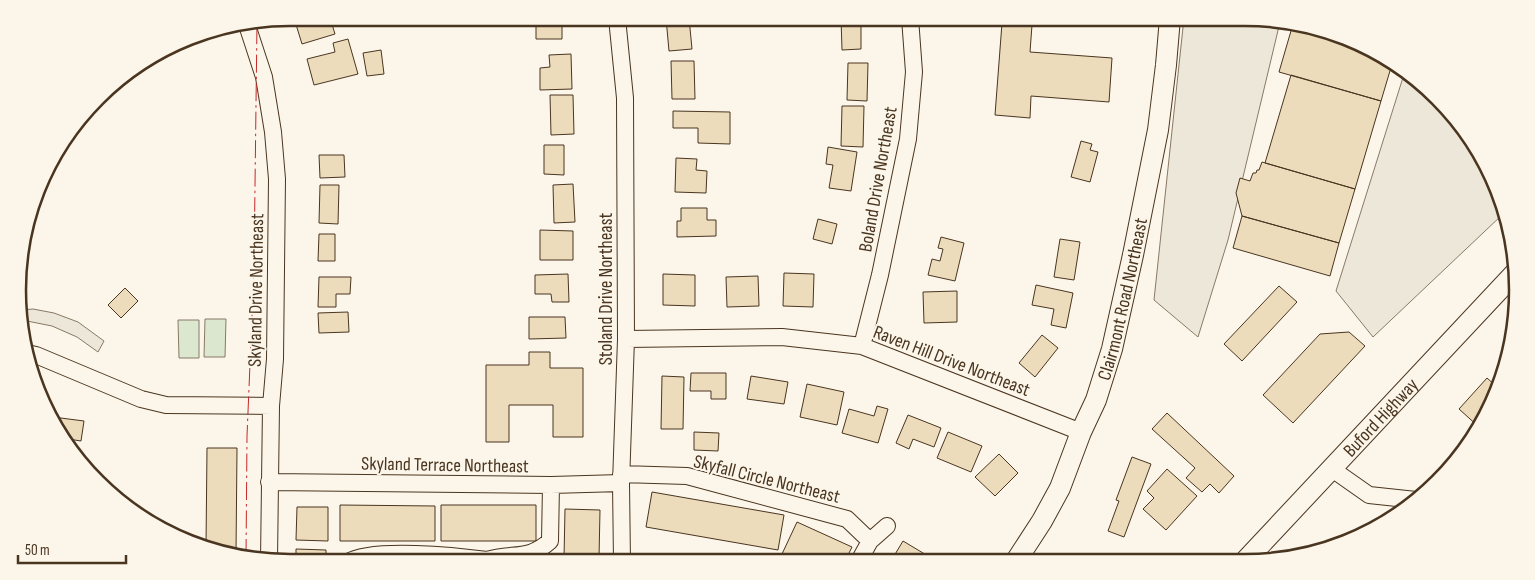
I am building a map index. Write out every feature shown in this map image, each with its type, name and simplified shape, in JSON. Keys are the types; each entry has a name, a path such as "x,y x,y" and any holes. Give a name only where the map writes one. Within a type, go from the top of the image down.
{"main road":[{"name":"Clairmont Road Northeast","path":"1021,554 1060,488 1080,432 1096,400 1112,349 1158,130 1169,26"},
{"name":"Buford Highway","path":"1252,554 1508,280"}],"street":[{"name":"Stoland Drive Northeast","path":"618,26 625,98 626,339 621,479 622,554"},
{"name":"Boland Drive Northeast","path":"862,346 880,275 908,139 914,72 911,26"},
{"name":"Skyland Drive Northeast","path":"249,30 264,77 277,179 275,359 270,406 269,553"},
{"name":"Raven Hill Drive Northeast","path":"626,339 782,337 862,346 1080,432"},
{"path":"34,355 141,399 166,405 270,406"},
{"path":"1332,469 1369,496 1406,499"},
{"name":"Skyfall Circle Northeast","path":"621,479 687,476 847,519 870,542"},
{"name":"Skyland Terrace Northeast","path":"269,482 551,485 621,479"},
{"path":"521,554 532,553 550,541 551,485"},
{"path":"863,554 870,542 887,526"},
{"path":"621,537 630,554"}],"green space":[{"path":"205,319 226,319 225,357 204,357"},
{"path":"178,320 199,320 199,358 179,358"}],"shaded area":[{"path":"1183,26 1245,26 1278,29 1228,240 1198,337 1154,300"},
{"path":"1403,79 1443,116 1464,143 1482,173 1499,218 1373,337 1336,291"},
{"path":"27,310 54,313 78,322 104,341 98,352 77,337 52,326 29,321"}],"building":[{"path":"296,26 332,26 335,34 302,44"},
{"path":"536,26 562,26 562,39 536,39"},
{"path":"667,26 690,26 692,49 669,51"},
{"path":"841,26 861,26 861,49 842,50"},
{"path":"1002,26 1032,26 1030,52 1112,58 1109,102 1031,96 1030,118 995,115"},
{"path":"1291,30 1313,35 1346,46 1390,70 1381,101 1279,72"},
{"path":"348,39 358,74 314,85 307,59 335,52 333,43"},
{"path":"381,50 384,74 367,76 363,53"},
{"path":"571,54 572,89 540,90 540,68 550,67 549,55"},
{"path":"671,61 694,61 695,99 672,99"},
{"path":"848,63 868,63 867,101 847,100"},
{"path":"1291,75 1381,101 1355,189 1265,163"},
{"path":"550,95 573,95 574,134 551,135"},
{"path":"842,106 864,106 863,147 841,146"},
{"path":"673,111 730,112 730,144 698,143 698,128 673,128"},
{"path":"1081,141 1092,144 1090,150 1098,152 1090,182 1071,177"},
{"path":"544,145 564,145 564,175 544,174"},
{"path":"828,147 857,152 851,191 829,188 833,165 826,164"},
{"path":"319,155 344,155 345,177 320,178"},
{"path":"676,158 697,159 696,170 707,171 706,193 675,192"},
{"path":"1262,162 1355,189 1339,243 1242,216 1236,193 1240,178 1250,181 1253,173 1259,170"},
{"path":"573,184 575,222 554,223 553,185"},
{"path":"320,185 339,185 338,224 319,223"},
{"path":"681,208 707,208 707,220 716,220 716,236 677,237 677,221 681,221"},
{"path":"1242,216 1339,243 1330,276 1233,248"},
{"path":"818,219 837,224 832,244 813,239"},
{"path":"540,230 573,231 573,260 540,260"},
{"path":"319,234 335,234 335,261 318,261"},
{"path":"941,237 964,243 955,281 928,275 932,259 940,261 943,249 938,248"},
{"path":"1060,239 1080,242 1074,280 1054,277"},
{"path":"784,273 814,274 813,307 783,306"},
{"path":"568,274 569,302 552,302 551,294 535,294 535,275"},
{"path":"663,274 695,275 695,306 663,305"},
{"path":"758,276 759,306 727,307 726,277"},
{"path":"319,277 351,277 350,294 336,294 336,307 318,307"},
{"path":"1036,285 1073,293 1066,328 1051,325 1054,309 1032,305"},
{"path":"1279,286 1297,302 1242,361 1224,344"},
{"path":"125,288 138,301 121,318 108,305"},
{"path":"957,291 957,322 924,323 923,292"},
{"path":"348,312 349,332 319,333 318,313"},
{"path":"529,317 565,317 566,338 529,339"},
{"path":"1349,332 1365,346 1293,423 1263,395 1320,334"},
{"path":"1042,335 1058,348 1035,377 1019,363"},
{"path":"529,352 550,352 550,368 583,368 583,437 553,437 553,405 509,405 509,442 486,442 486,365 529,365"},
{"path":"691,373 726,373 726,399 711,399 711,391 690,391"},
{"path":"662,376 684,377 683,429 661,429"},
{"path":"751,376 788,382 784,404 747,399"},
{"path":"1487,378 1492,383 1482,407 1473,422 1459,409"},
{"path":"807,384 844,392 837,425 800,417"},
{"path":"877,406 888,409 878,443 842,433 849,409 874,416"},
{"path":"1167,413 1234,476 1219,493 1210,484 1202,492 1186,478 1195,468 1152,429"},
{"path":"908,415 941,428 934,447 913,439 909,449 896,443"},
{"path":"60,418 84,421 81,441 73,440"},
{"path":"694,432 719,433 718,451 694,450"},
{"path":"948,432 982,446 971,472 937,458"},
{"path":"207,448 237,448 236,548 206,540"},
{"path":"999,454 1018,473 995,496 975,477"},
{"path":"1132,457 1151,464 1124,537 1108,531 1119,501 1116,500"},
{"path":"1167,469 1197,496 1166,530 1143,509 1154,498 1147,491"},
{"path":"652,492 784,515 778,550 646,527"},
{"path":"340,505 435,506 435,541 340,541"},
{"path":"441,505 536,505 536,541 441,541"},
{"path":"297,507 328,507 328,541 296,540"},
{"path":"565,509 600,510 599,554 564,554"},
{"path":"797,522 852,547 848,554 782,554"},
{"path":"903,541 925,554 895,554"},
{"path":"296,549 326,550 326,554 296,554"}],"power":[{"path":"246,550 247,436 254,268 257,29"}]}
